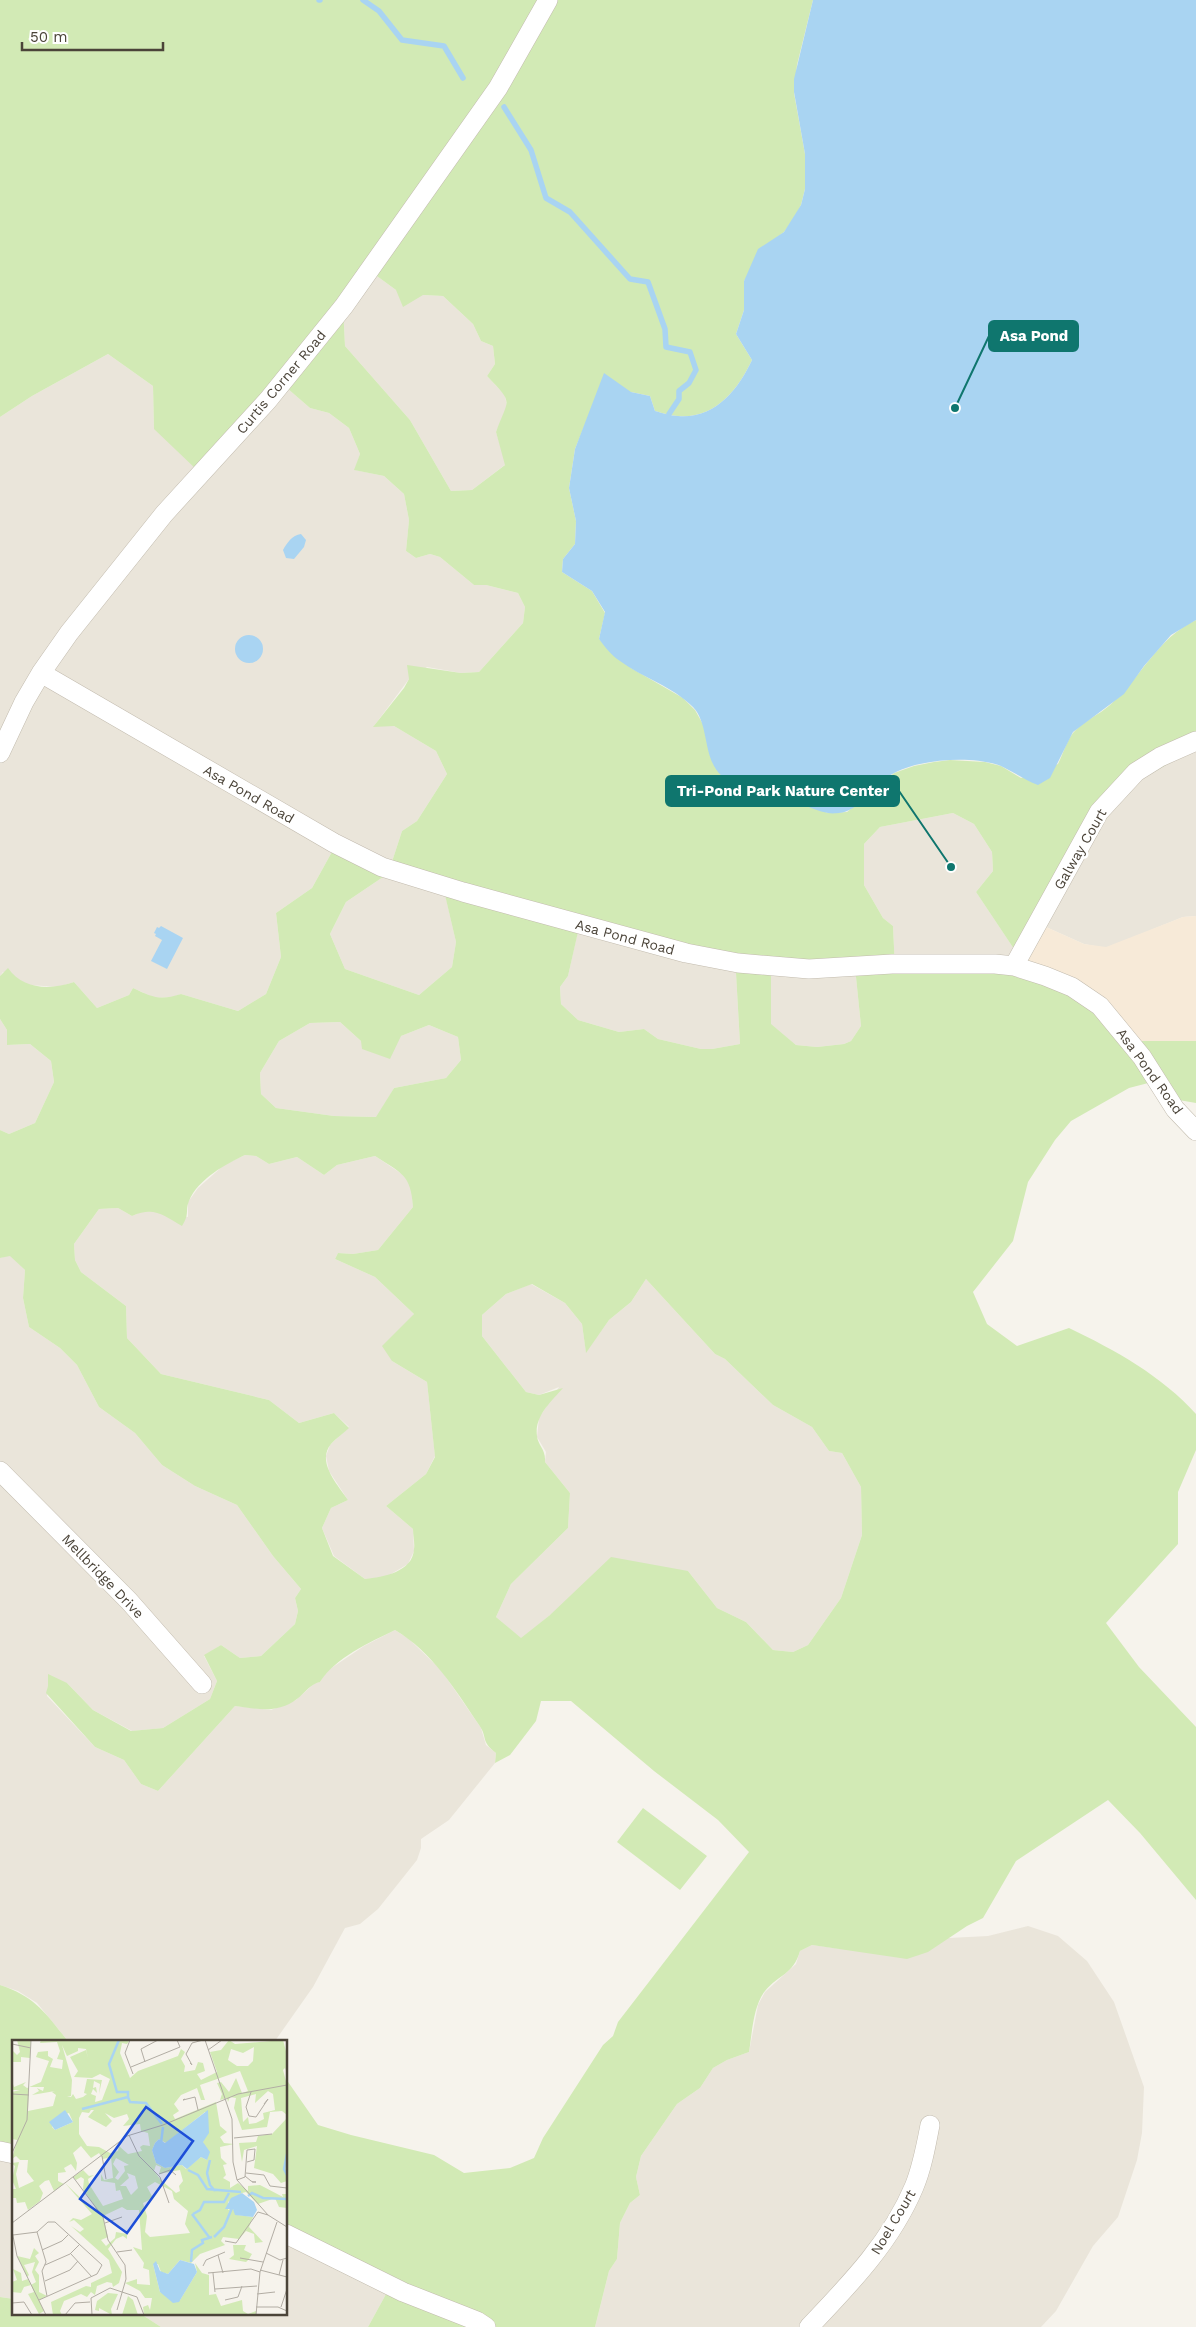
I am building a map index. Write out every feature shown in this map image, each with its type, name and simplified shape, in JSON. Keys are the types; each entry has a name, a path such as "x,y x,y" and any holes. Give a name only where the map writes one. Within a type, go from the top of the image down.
{"street":[{"name":"Curtis Corner Road","path":"0,753 24,702 41,672 164,514 268,400 344,306 498,88 548,0"},
{"name":"Asa Pond Road","path":"41,672 334,843 382,867 463,892 686,953 738,963 809,969 892,964 1014,966 1072,987 1100,1006 1142,1057 1175,1109 1196,1131"},
{"name":"Galway Court","path":"1014,966 1099,812 1136,772 1160,757 1196,742"},
{"name":"Mellbridge Drive","path":"0,1470 129,1600 202,1684"},
{"name":"Noel Court","path":"809,2327 852,2282 885,2239 913,2189 920,2170 930,2125"},
{"path":"288,2235 403,2292 477,2320 486,2327"}],"shaded area":[{"path":"370,271 396,290 423,295 443,296 473,324 481,341 493,346 495,364 487,376 505,395 507,407 496,432 506,464 472,490 451,491 410,420 345,346 343,306"},
{"path":"108,354 153,386 154,429 280,382 310,408 329,413 349,428 360,454 355,470 384,476 404,494 409,520 406,551 416,558 430,554 440,557 474,585 486,585 518,593 525,607 523,623 479,672 461,673 427,667 409,679 374,726 394,726 436,751 447,774 417,821 402,831 388,874 333,850 312,888 276,913 281,957 266,994 238,1011 181,994 173,997 155,998 133,988 129,995 97,1008 74,982 58,987 29,985 3,972 0,976 0,417 32,396"},
{"path":"1196,748 1196,916 1183,917 1106,948 1084,944 1046,927 1098,831 1126,788 1159,762"},
{"path":"953,813 974,824 992,852 993,871 976,892 1022,961 895,969 893,926 883,918 864,885 864,844 880,827"},
{"path":"386,875 445,894 456,942 452,967 419,995 345,969 330,934 346,902"},
{"path":"1196,916 1196,1041 1128,1041 1022,964 1046,927 1084,944 1106,947 1183,917"},
{"path":"578,931 733,968 736,973 740,1044 701,1049 658,1039 644,1029 619,1032 578,1020 561,1004 560,987 568,976"},
{"path":"771,974 854,974 856,977 861,1026 851,1041 844,1044 817,1047 796,1045 770,1024"},
{"path":"0,1019 7,1030 7,1045 30,1044 51,1061 54,1082 35,1123 9,1134 0,1130"},
{"path":"340,1022 361,1041 401,1036 429,1025 458,1037 461,1060 446,1078 394,1088 377,1117 334,1116 276,1108 261,1094 260,1073 279,1041 310,1023"},
{"path":"245,1155 256,1156 269,1164 297,1157 324,1175 337,1165 375,1156 405,1176 412,1189 413,1207 378,1250 353,1254 338,1253 335,1259 375,1277 414,1314 392,1361 427,1382 435,1456 426,1474 386,1506 413,1529 414,1551 408,1564 386,1577 365,1579 334,1556 322,1528 331,1508 348,1500 329,1471 326,1456 330,1445 349,1427 334,1413 299,1423 269,1400 161,1374 127,1338 126,1306 81,1272 75,1260 74,1244 99,1209 118,1208 132,1216 141,1212 156,1211 188,1217 188,1202 198,1188 224,1165"},
{"path":"10,1255 25,1270 23,1298 29,1327 60,1348 77,1365 99,1407 135,1433 162,1465 195,1486 237,1505 273,1556 301,1589 295,1598 298,1611 295,1624 261,1656 240,1658 221,1645 204,1656 217,1681 210,1699 163,1728 132,1731 93,1710 67,1683 48,1686 47,1696 95,1747 124,1760 141,1784 158,1791 235,1706 271,1710 296,1700 315,1683 320,1682 327,1671 364,1646 395,1630 409,1639 441,1670 481,1728 486,1745 496,1753 495,1763 449,1820 421,1839 421,1848 417,1860 378,1909 360,1924 345,1928 313,1987 276,2040 67,2040 37,2003 18,1991 0,1985 0,1258"},
{"path":"646,1279 715,1354 725,1359 773,1405 812,1427 829,1451 842,1453 861,1487 862,1535 841,1598 808,1645 793,1652 773,1650 746,1622 717,1608 688,1571 550,1615 521,1639 496,1617 511,1584 568,1528 570,1493 545,1462 546,1452 537,1437 539,1418 559,1387 539,1395 526,1392 482,1336 482,1315 506,1294 531,1284 565,1303 582,1324 586,1352 609,1320 631,1302"},
{"path":"1028,1926 1058,1936 1087,1961 1114,2002 1144,2087 1142,2133 1137,2160 1118,2217 1093,2246 1056,2311 1041,2327 595,2327 609,2271 617,2259 620,2223 630,2203 640,2195 636,2177 641,2156 677,2104 700,2088 713,2068 727,2060 749,2052 758,2005 765,1992 796,1964 800,1951 812,1945 842,1949 988,1936"},
{"path":"0,2147 12,2150 12,2299 0,2297"},
{"path":"288,2233 391,2285 368,2327 161,2327 144,2316 144,2314 288,2314"}],"green space":[{"path":"0,0 813,0 797,65 794,93 805,154 805,189 801,205 794,219 784,232 772,241 744,281 744,310 736,334 752,360 740,382 714,408 691,416 675,416 655,411 650,396 631,392 586,422 575,449 569,488 576,521 575,544 563,559 562,572 592,591 605,613 599,639 631,668 683,698 695,710 737,785 774,792 828,813 847,812 894,773 914,766 950,760 985,762 1001,766 1021,778 1058,764 1073,733 1110,705 1170,637 1196,620 1196,748 1126,788 1098,831 1022,961 976,892 993,871 992,852 974,824 953,813 880,827 864,844 864,885 883,918 893,926 895,969 989,969 1068,987 1128,1041 1196,1041 1196,1103 1173,1099 1156,1081 1129,1088 1071,1121 1055,1140 1028,1182 1013,1241 973,1292 987,1324 1017,1346 1069,1328 1137,1365 1183,1400 1196,1414 1196,1450 1178,1492 1178,1544 1106,1623 1139,1667 1196,1727 1196,1900 1140,1833 1108,1800 1016,1861 983,1918 967,1926 928,1952 907,1959 812,1945 800,1951 790,1970 770,1985 761,1997 754,2020 749,2052 727,2060 713,2068 700,2088 677,2104 641,2156 636,2177 640,2195 630,2203 620,2223 617,2259 609,2271 595,2327 368,2327 391,2285 288,2233 288,2082 318,2125 434,2155 464,2173 510,2168 534,2158 543,2138 603,2045 613,2036 618,2022 749,1852 718,1820 654,1771 571,1701 541,1701 536,1721 510,1755 495,1763 496,1753 486,1742 482,1729 452,1685 432,1660 395,1630 344,1658 320,1682 310,1687 290,1704 275,1709 235,1706 158,1791 141,1784 124,1760 95,1747 46,1693 48,1674 67,1683 93,1710 131,1731 163,1728 210,1699 217,1681 204,1655 221,1645 240,1658 261,1656 295,1624 298,1611 295,1598 301,1589 273,1556 237,1505 195,1486 162,1465 135,1433 99,1407 77,1365 60,1348 29,1327 23,1298 25,1270 10,1256 0,1258 0,1130 9,1134 35,1123 54,1082 51,1061 30,1044 7,1045 7,1030 0,1019 0,976 8,968 21,981 38,986 65,985 74,982 97,1008 129,995 133,988 162,998 181,994 238,1011 266,994 281,957 276,913 312,888 333,850 388,874 402,831 417,821 447,774 436,751 394,726 373,727 409,679 407,665 461,673 479,672 523,623 525,607 518,593 486,585 474,585 440,557 430,554 416,558 406,551 409,520 404,494 384,476 354,470 360,454 349,428 329,413 310,408 280,382 198,471 154,429 153,386 108,354 32,396 0,417","holes":["370,271 396,290 403,307 423,295 443,296 473,324 481,341 493,346 495,364 487,376 505,397 506,407 496,432 505,465 472,490 451,491 410,420 345,346 343,306","386,875 445,895 456,942 452,967 419,995 345,969 330,934 346,902","578,932 733,968 736,973 740,1044 701,1049 658,1039 644,1029 619,1032 578,1020 561,1004 560,987 568,976","771,974 854,974 856,977 861,1026 851,1041 844,1044 817,1047 796,1045 771,1024","340,1022 361,1041 362,1049 390,1059 401,1036 429,1025 458,1037 461,1060 446,1078 394,1088 376,1117 334,1116 276,1108 261,1094 260,1073 279,1041 310,1023","245,1155 256,1156 269,1164 297,1157 324,1175 337,1165 375,1156 398,1171 407,1181 410,1188 413,1207 378,1250 353,1254 338,1253 335,1259 375,1277 414,1314 382,1346 392,1361 427,1382 435,1457 426,1474 386,1506 413,1529 414,1547 412,1557 408,1563 403,1568 388,1575 365,1579 333,1556 322,1528 331,1508 348,1500 330,1473 326,1458 331,1444 349,1428 334,1413 299,1423 269,1400 161,1374 127,1338 126,1306 81,1272 75,1260 74,1244 99,1209 118,1208 132,1216 146,1212 158,1213 182,1226 186,1218 188,1204 199,1186 213,1173","646,1279 715,1354 725,1359 773,1405 812,1427 829,1451 842,1453 861,1487 862,1535 841,1598 808,1645 793,1652 773,1650 746,1622 717,1608 688,1571 611,1557 550,1615 521,1638 496,1617 511,1584 568,1528 570,1493 545,1462 537,1436 538,1422 541,1415 563,1388 539,1395 526,1392 482,1336 482,1315 506,1294 532,1284 565,1303 582,1324 586,1353 609,1320 631,1302"]},
{"path":"643,1808 707,1856 680,1890 617,1842"},
{"path":"0,1985 23,1995 39,2007 67,2040 12,2040 12,2150 0,2147"},
{"path":"0,2297 12,2299 12,2314 144,2314 144,2316 161,2327 0,2327"}],"water":[{"path":"813,0 1196,0 1196,620 1171,635 1144,666 1124,694 1073,732 1050,778 1038,785 1001,766 976,760 932,762 918,764 894,773 853,808 833,813 815,809 775,793 734,783 722,776 711,761 702,723 693,707 676,693 629,667 611,654 599,639 605,612 592,591 562,572 563,559 575,544 576,521 569,488 575,449 604,373 631,392 650,396 655,411 675,416 691,416 714,408 724,400 740,382 752,360 736,334 744,310 744,281 758,249 784,232 801,205 805,189 805,154 794,92 794,79"},
{"path":"301,534 306,540 304,547 294,559 286,558 283,550 288,542"},
{"path":"249,635 259,639 263,649 259,659 249,663 239,659 235,649 239,639"},
{"path":"161,926 183,938 167,969 151,961 162,940 155,936 156,934 154,933 157,927"}],"waterway":[{"path":"363,0 379,11 402,40 444,46 463,78"},
{"path":"504,107 531,150 546,198 570,212 630,279 648,282 665,329 666,347 690,352 696,370 689,383 679,391 679,399 669,414"}],"place":[{"name":"Asa Pond","path":"955,408"},
{"name":"Tri-Pond Park Nature Center","path":"951,867"}]}
